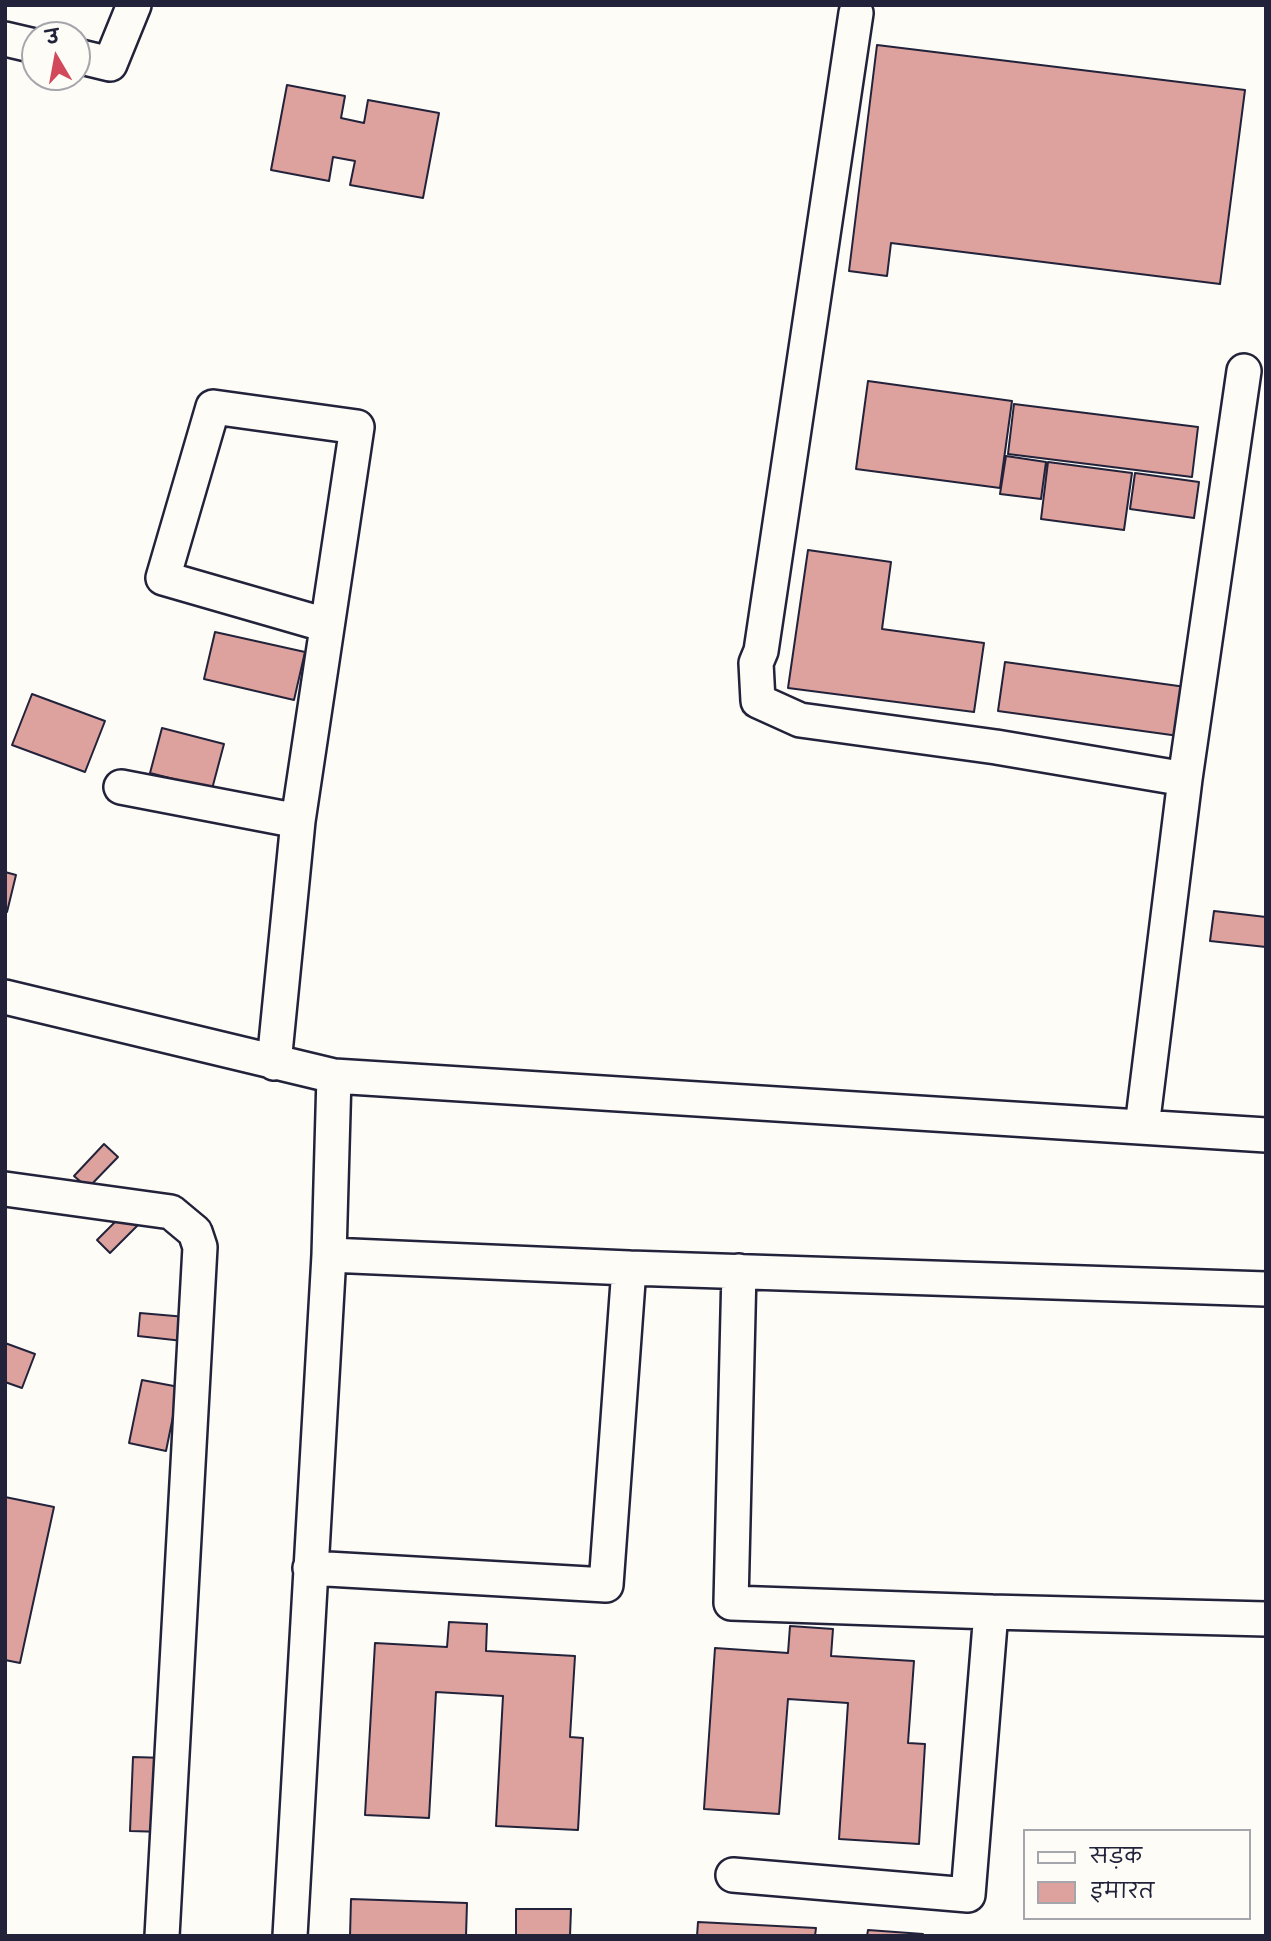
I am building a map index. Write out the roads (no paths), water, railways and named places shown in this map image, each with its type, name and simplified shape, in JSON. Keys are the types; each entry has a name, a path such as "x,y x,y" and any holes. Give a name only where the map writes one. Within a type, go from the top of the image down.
{"street":[{"path":"91,59 110,64 134,5"},
{"path":"856,13 761,651 756,663 758,701 800,720 996,747 1185,779"},
{"path":"1142,1127 1185,779 1244,371"},
{"path":"274,1063 298,821 357,427 213,407 163,578 326,625"},
{"path":"121,787 298,821"},
{"path":"5,997 334,1076 1266,1135"},
{"path":"290,1936 329,1255 334,1076"},
{"path":"5,1189 171,1212 180,1217 195,1233 200,1247 162,1936"},
{"path":"329,1255 629,1268 1266,1289"},
{"path":"310,1568 606,1585 629,1268"},
{"path":"739,1271 732,1603 1266,1619"},
{"path":"733,1875 968,1895 991,1612"}]}
